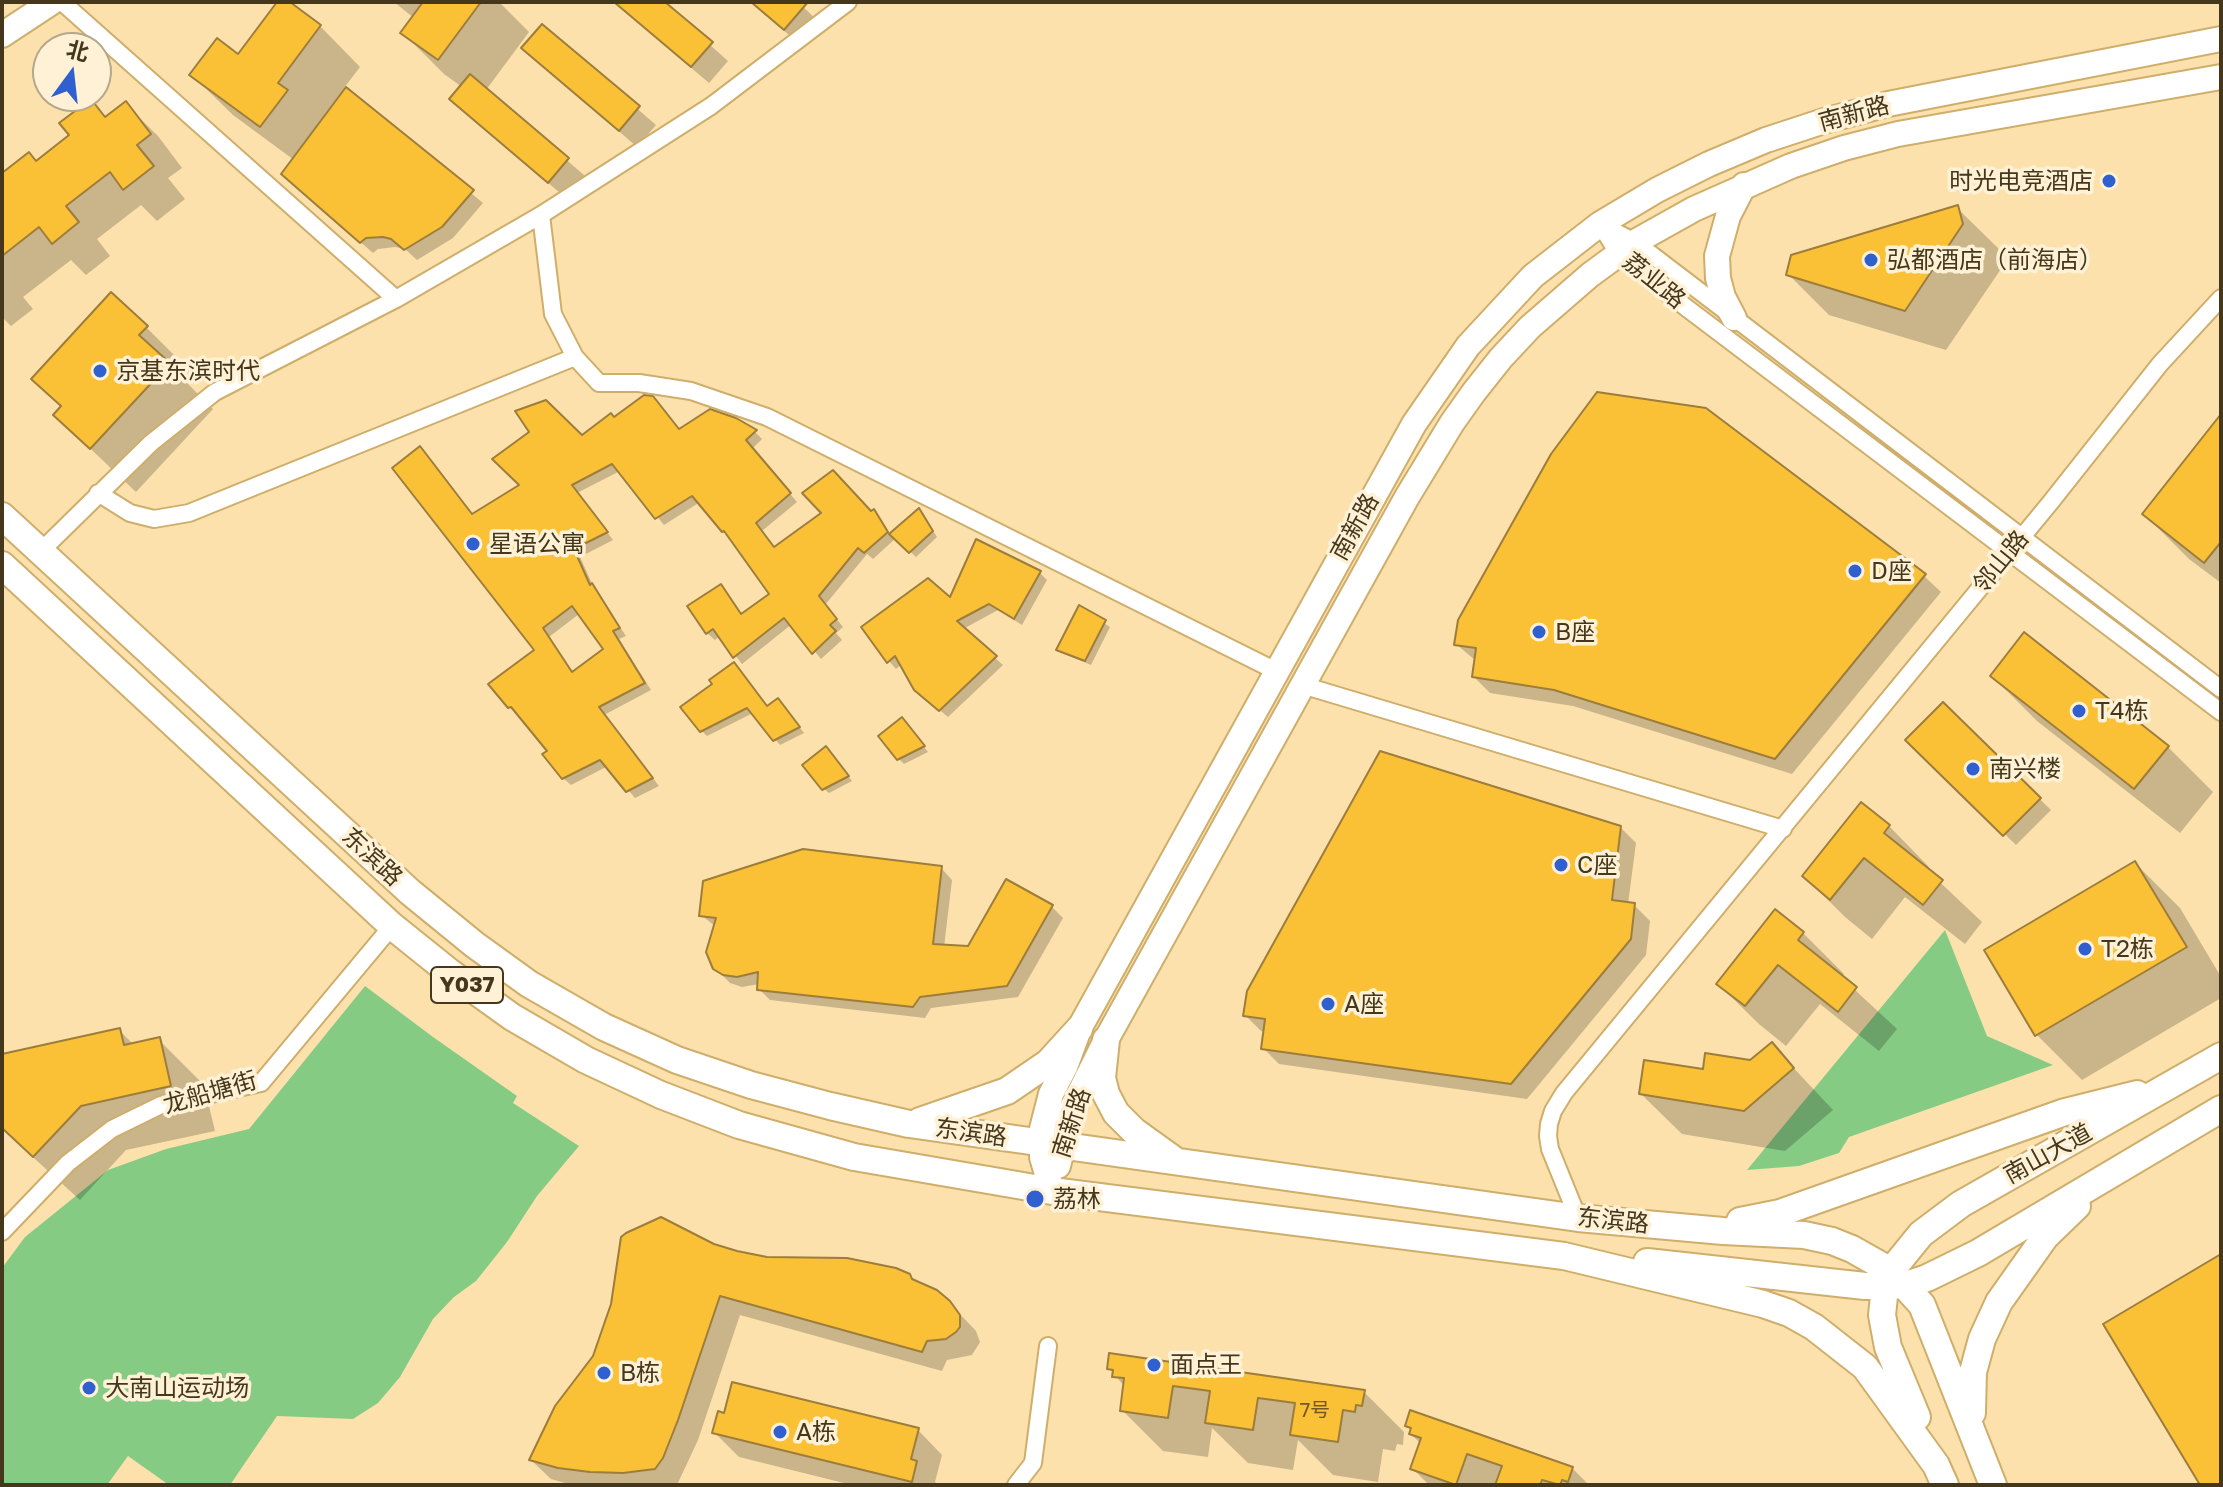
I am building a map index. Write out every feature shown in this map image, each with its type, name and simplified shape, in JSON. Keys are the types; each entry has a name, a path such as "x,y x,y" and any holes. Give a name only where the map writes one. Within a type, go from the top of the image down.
{"main road":[{"path":"2,35 52,2"},
{"name":"南新路","path":"1052,1191 1048,1102 1079,1029 1385,472 1443,380 1497,313 1533,276 1600,224 1657,190 1709,164 1795,130 1888,104 2221,39"},
{"name":"南新路","path":"1052,1144 1106,1040 1426,465 1474,392 1530,327 1627,248 1744,185 1844,148 1898,134 2219,80"},
{"path":"1888,104 1898,134"},
{"path":"1734,318 1723,297 1717,256 1728,216 1744,185"},
{"name":"东滨路","path":"2,516 410,892 475,945 541,992 604,1027 677,1060 803,1099 909,1124 1578,1218 1804,1235 1852,1249 1922,1305 1993,1485"},
{"name":"东滨路","path":"6,573 392,926 448,971 512,1017 586,1060 661,1095 739,1125 854,1157 1052,1191 1564,1256 1731,1294 1789,1313 1814,1327 1865,1367 1888,1395 1940,1475"},
{"path":"909,1124 1007,1091 1048,1063 1079,1029"},
{"path":"1106,1040 1102,1078 1116,1113 1157,1149 1180,1163"},
{"name":"南山大道","path":"1894,1281 1921,1234 1961,1204 2221,1056"},
{"path":"1676,1227 1733,1222 1780,1213 2065,1112 2175,1084"},
{"name":"南山大道","path":"1894,1281 1927,1278 1978,1253 2221,1109"},
{"path":"1975,1441 1973,1372 1982,1339 1999,1302 2045,1237 2078,1205 2131,1162"},
{"path":"1564,1256 1894,1281 1882,1315 1888,1347 1940,1475"}],"street":[{"path":"62,2 396,299"},
{"path":"41,551 151,443 215,392 396,299 541,215 711,106 848,2"},
{"path":"541,215 553,314 575,357 599,383 639,383 691,391 767,417 1276,671"},
{"name":"荔业路","path":"1600,224 2009,551 2221,712"},
{"name":"荔业路","path":"1627,248 1734,318 2221,689"},
{"name":"邻山路","path":"1578,1218 1550,1149 1549,1124 1564,1093 2169,354 2221,298"},
{"path":"98,493 130,513 154,519 189,513 575,357"},
{"path":"1302,685 1783,829"},
{"name":"龙船塘街","path":"2,1232 68,1163 112,1129 161,1105 261,1083 392,926"},
{"path":"1016,1485 1033,1463 1048,1346"}],"green space":[{"path":"1945,930 1987,1036 2053,1065 1849,1137 1839,1153 1799,1166 1747,1170"},
{"path":"365,986 517,1096 513,1103 579,1146 537,1196 507,1242 476,1281 454,1297 433,1319 400,1377 378,1403 353,1419 277,1416 230,1485 169,1485 128,1456 107,1485 2,1485 2,1268 25,1237 108,1170 166,1149 249,1129"}],"building":[{"path":"277,2 290,2 321,25 278,83 288,90 260,127 189,75 217,38 238,54"},
{"path":"423,2 481,2 438,60 400,33"},
{"path":"614,2 665,2 713,42 691,67"},
{"path":"751,2 808,2 784,30"},
{"path":"542,24 640,106 619,131 521,48"},
{"path":"470,74 569,158 548,183 449,99"},
{"path":"346,87 474,190 442,227 404,250 391,239 383,237 366,238 360,243 281,174"},
{"path":"126,101 151,134 137,145 154,166 123,190 110,172 66,206 79,222 52,244 39,227 2,256 2,173 29,152 36,161 69,135 59,123 74,112 101,112 105,117"},
{"path":"1958,205 1963,224 1905,311 1786,275 1791,255"},
{"name":"京基东滨时代","path":"111,292 148,326 139,335 170,363 90,449 53,415 61,406 31,379"},
{"path":"1597,392 1706,408 1926,574 1775,759 1554,690 1472,677 1476,648 1454,645 1458,620 1551,454"},
{"path":"644,395 653,396 679,429 710,409 757,430 746,440 791,493 756,523 774,547 821,513 802,493 833,470 871,511 874,509 888,532 864,553 858,548 819,596 837,619 830,625 836,631 812,654 784,618 733,658 713,629 706,634 687,606 721,584 741,614 769,594 724,531 692,496 655,519 612,464 572,485 608,532 574,549 590,585 592,583 620,628 613,631 645,683 599,707 653,778 626,792 600,760 562,779 542,754 547,751 488,684 534,650 392,468 420,446 472,514 519,485 492,459 529,432 515,411 546,400 582,435 611,413 614,417","holes":["572,606 603,649 572,672 543,628"]},
{"path":"2221,414 2221,542 2204,563 2142,514"},
{"path":"919,508 933,531 909,553 889,534"},
{"path":"976,539 1041,571 1014,619 989,604 957,621 997,656 939,711 914,690 895,656 887,663 861,627 928,578 950,597"},
{"path":"1079,605 1106,620 1085,661 1056,650"},
{"name":"T4栋","path":"2024,632 2169,746 2134,789 1990,676"},
{"path":"734,662 767,706 778,698 800,727 773,741 747,708 700,732 680,707 712,684 709,680"},
{"name":"南兴楼","path":"1943,702 2041,798 2003,836 1905,740"},
{"path":"902,717 925,746 897,760 878,736"},
{"path":"826,746 849,776 822,790 802,765"},
{"path":"1380,751 1621,826 1612,900 1635,903 1631,939 1511,1084 1261,1049 1265,1019 1243,1016 1247,991"},
{"path":"1861,802 1890,825 1884,833 1943,880 1923,905 1864,858 1830,900 1802,876"},
{"path":"803,849 942,866 933,944 968,946 1006,879 1053,905 1007,986 920,997 913,1007 757,990 758,972 737,977 723,975 713,969 706,952 716,918 699,916 703,881"},
{"name":"T2栋","path":"2135,861 2187,947 2035,1036 1984,950"},
{"path":"1775,909 1804,932 1798,940 1857,987 1838,1012 1778,965 1745,1006 1716,984"},
{"path":"120,1028 124,1045 160,1037 171,1086 81,1106 33,1157 2,1128 2,1054"},
{"path":"1772,1042 1794,1068 1744,1111 1639,1094 1644,1060 1703,1069 1705,1053 1750,1060"},
{"path":"661,1217 714,1244 737,1251 767,1257 847,1258 896,1268 937,1290 950,1301 960,1315 960,1327 946,1339 927,1341 922,1352 720,1296 678,1420 663,1458 655,1469 623,1473 590,1472 529,1460 555,1406 593,1356 611,1304 621,1237"},
{"path":"2221,1254 2221,1485 2200,1485 2103,1324"},
{"path":"1109,1353 1365,1390 1362,1406 1356,1405 1355,1412 1343,1410 1338,1442 1290,1435 1295,1403 1258,1398 1253,1430 1205,1423 1210,1391 1173,1386 1168,1418 1120,1411 1124,1378 1112,1377 1113,1370 1107,1369"},
{"name":"A栋","path":"732,1382 919,1428 911,1459 917,1461 912,1482 712,1433 718,1411 724,1413"},
{"path":"1410,1410 1573,1467 1568,1482 1562,1480 1560,1485 1542,1480 1540,1485 1495,1485 1502,1466 1467,1454 1456,1485 1410,1469 1421,1438 1409,1434 1411,1428 1405,1426"}],"place":[{"name":"时光电竞酒店","path":"2109,181"},
{"name":"弘都酒店（前海店）","path":"1871,260"},
{"name":"京基东滨时代","path":"100,371"},
{"name":"星语公寓","path":"473,544"},
{"name":"D座","path":"1855,571"},
{"name":"B座","path":"1539,632"},
{"name":"T4栋","path":"2079,711"},
{"name":"南兴楼","path":"1973,769"},
{"name":"C座","path":"1561,865"},
{"name":"T2栋","path":"2085,949"},
{"name":"A座","path":"1328,1004"},
{"name":"荔林","path":"1035,1199"},
{"name":"面点王","path":"1154,1365"},
{"name":"B栋","path":"604,1373"},
{"name":"大南山运动场","path":"89,1388"},
{"name":"A栋","path":"780,1432"}]}
